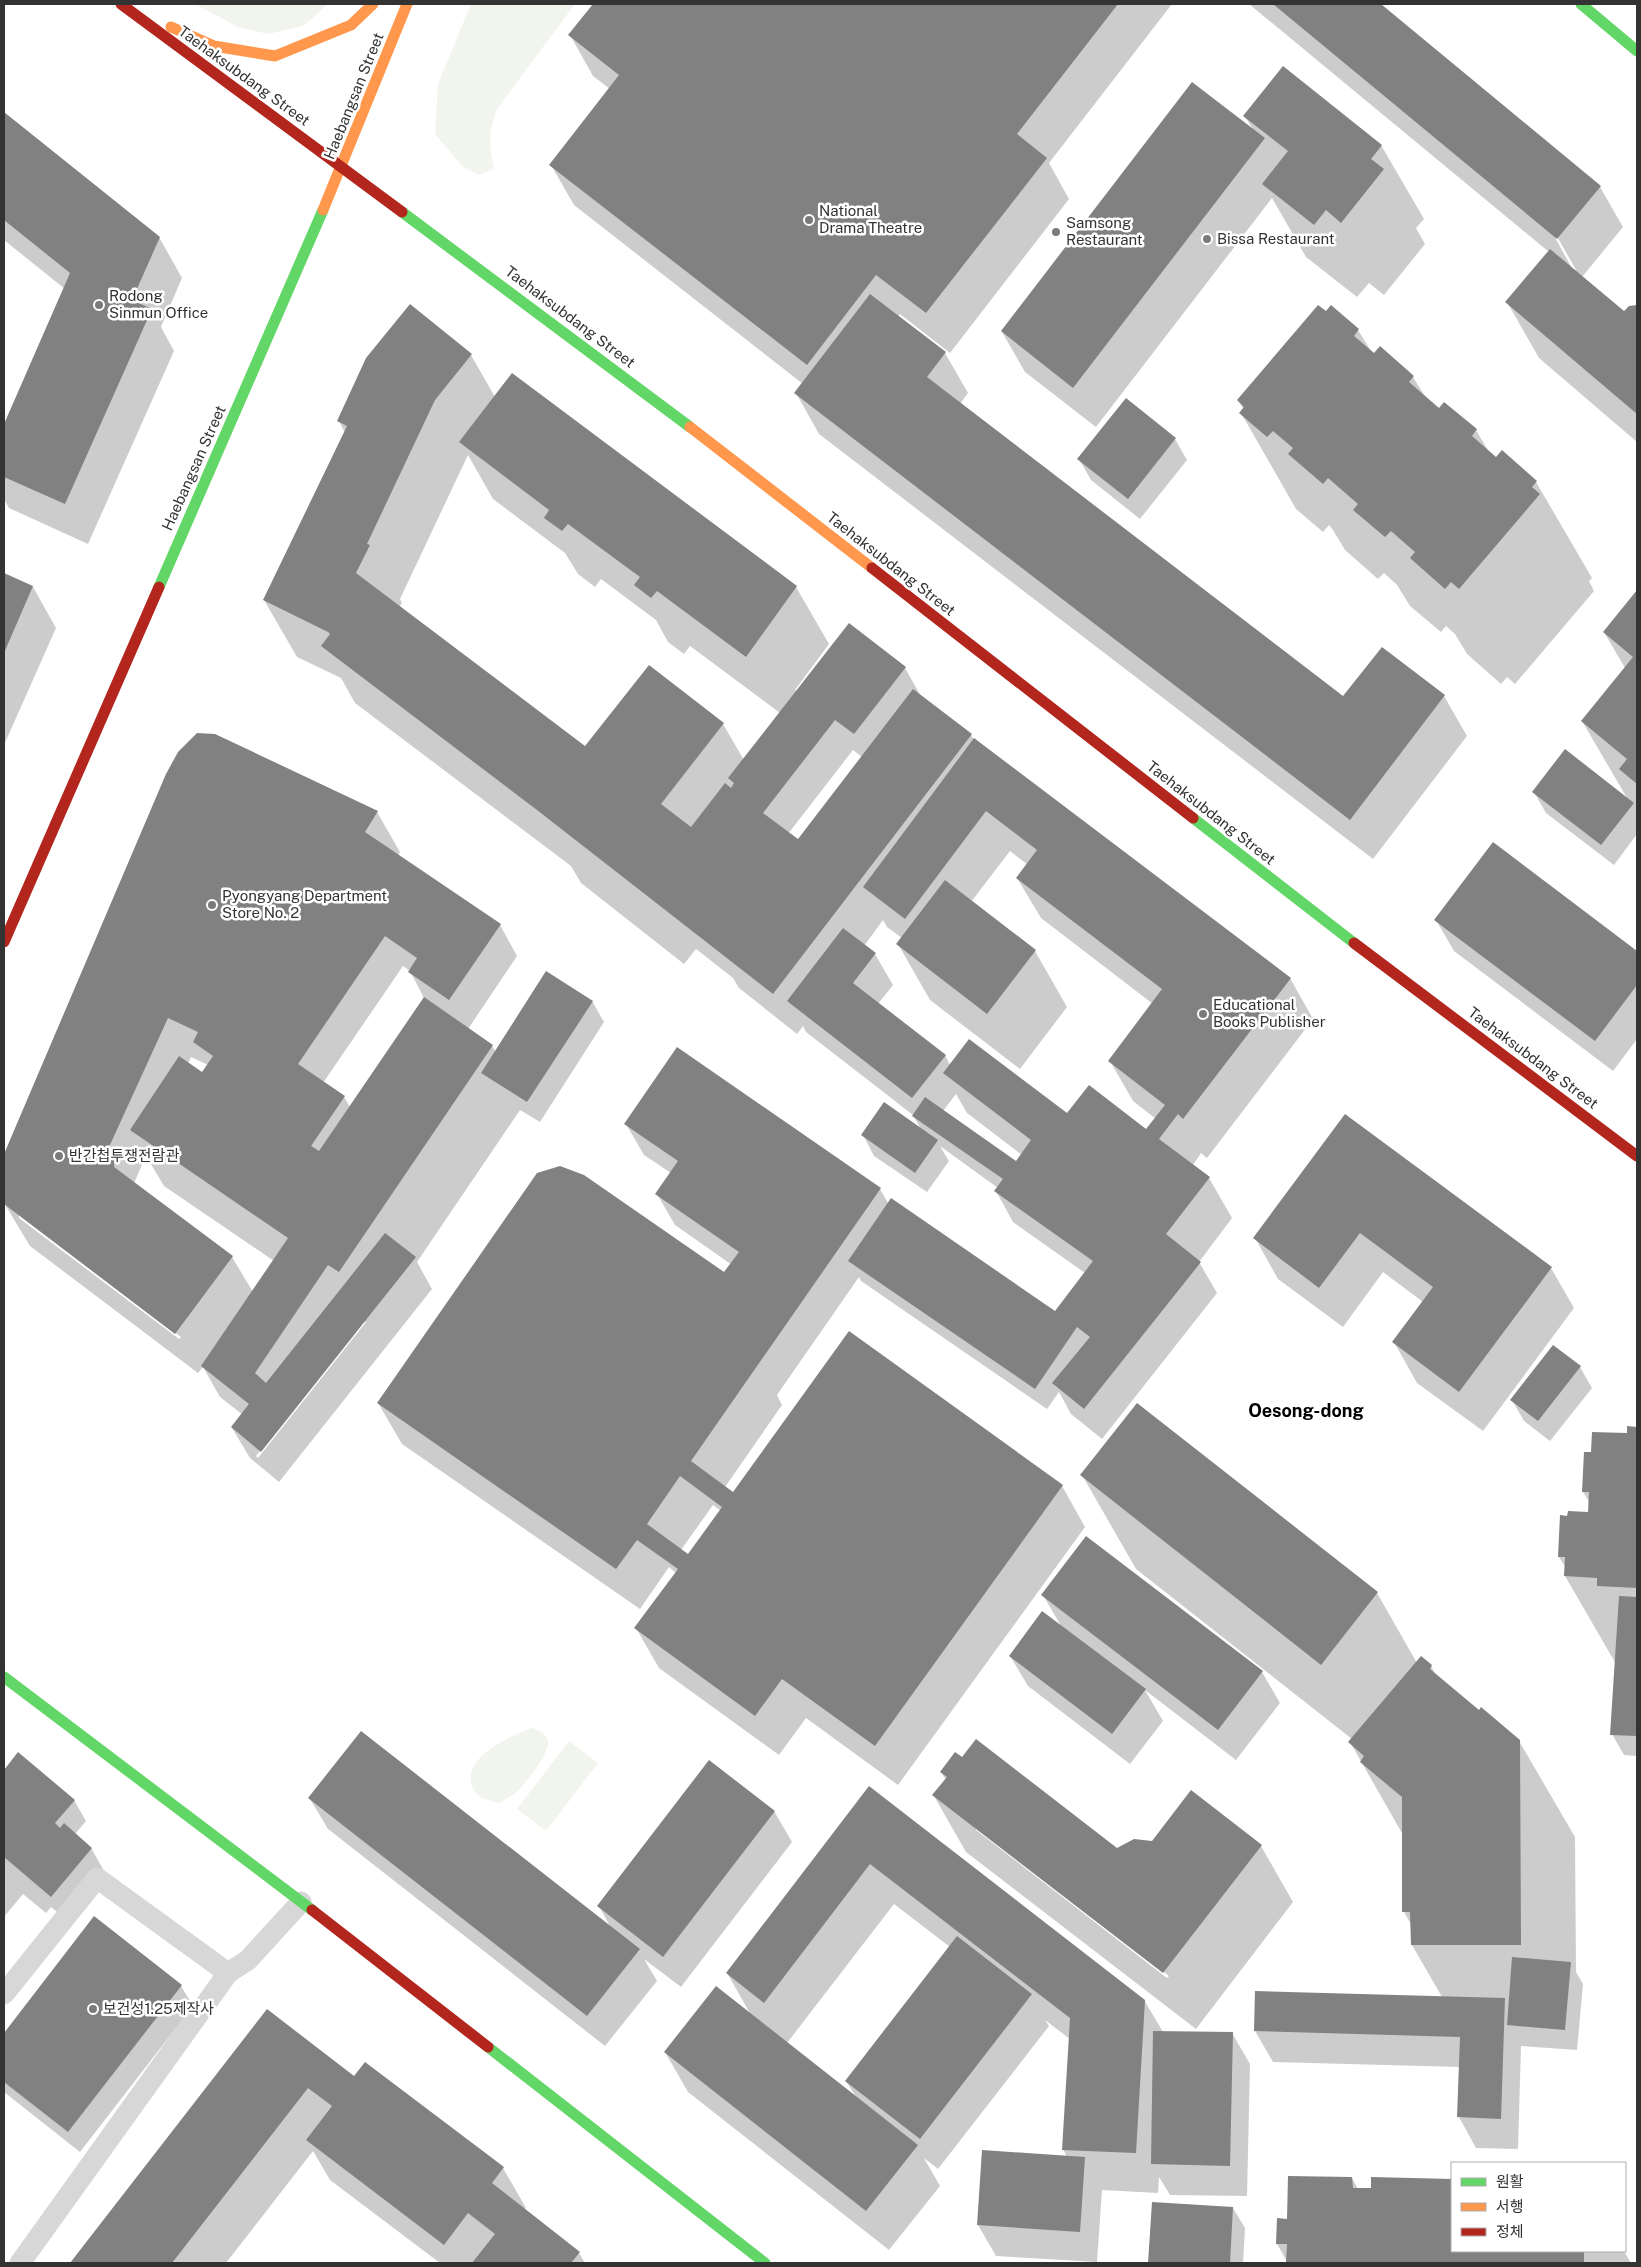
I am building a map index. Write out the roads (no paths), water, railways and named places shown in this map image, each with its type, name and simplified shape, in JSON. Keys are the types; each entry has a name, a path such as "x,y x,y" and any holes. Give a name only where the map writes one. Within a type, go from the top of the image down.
{"main road":[{"path":"122,5 214,46 275,56 350,25 373,4"},
{"name":"Haebangsan Street","path":"4,942 342,166 407,4"},
{"path":"1581,4 1637,51"},
{"name":"Taehaksubdang Street","path":"122,5 651,396 1308,907 1637,1156"},
{"path":"4,1677 301,1902 765,2263"}],"lane":[{"path":"4,1994 97,1878 228,1973"},
{"path":"20,2263 228,1973 248,1960 301,1902"}],"place":[{"name":"National Drama Theatre","path":"809,220"},
{"name":"Samsong Restaurant","path":"1056,232"},
{"name":"Bissa Restaurant","path":"1207,239"},
{"name":"Rodong Sinmun Office","path":"99,305"},
{"name":"Pyongyang Department Store No. 2","path":"212,905"},
{"name":"Educational Books Publisher","path":"1203,1014"},
{"name":"반간첩투쟁전람관","path":"59,1156"},
{"name":"보건성1.25제작사","path":"93,2009"}],"district":[{"name":"Oesong-dong","path":"1306,1411"}]}
